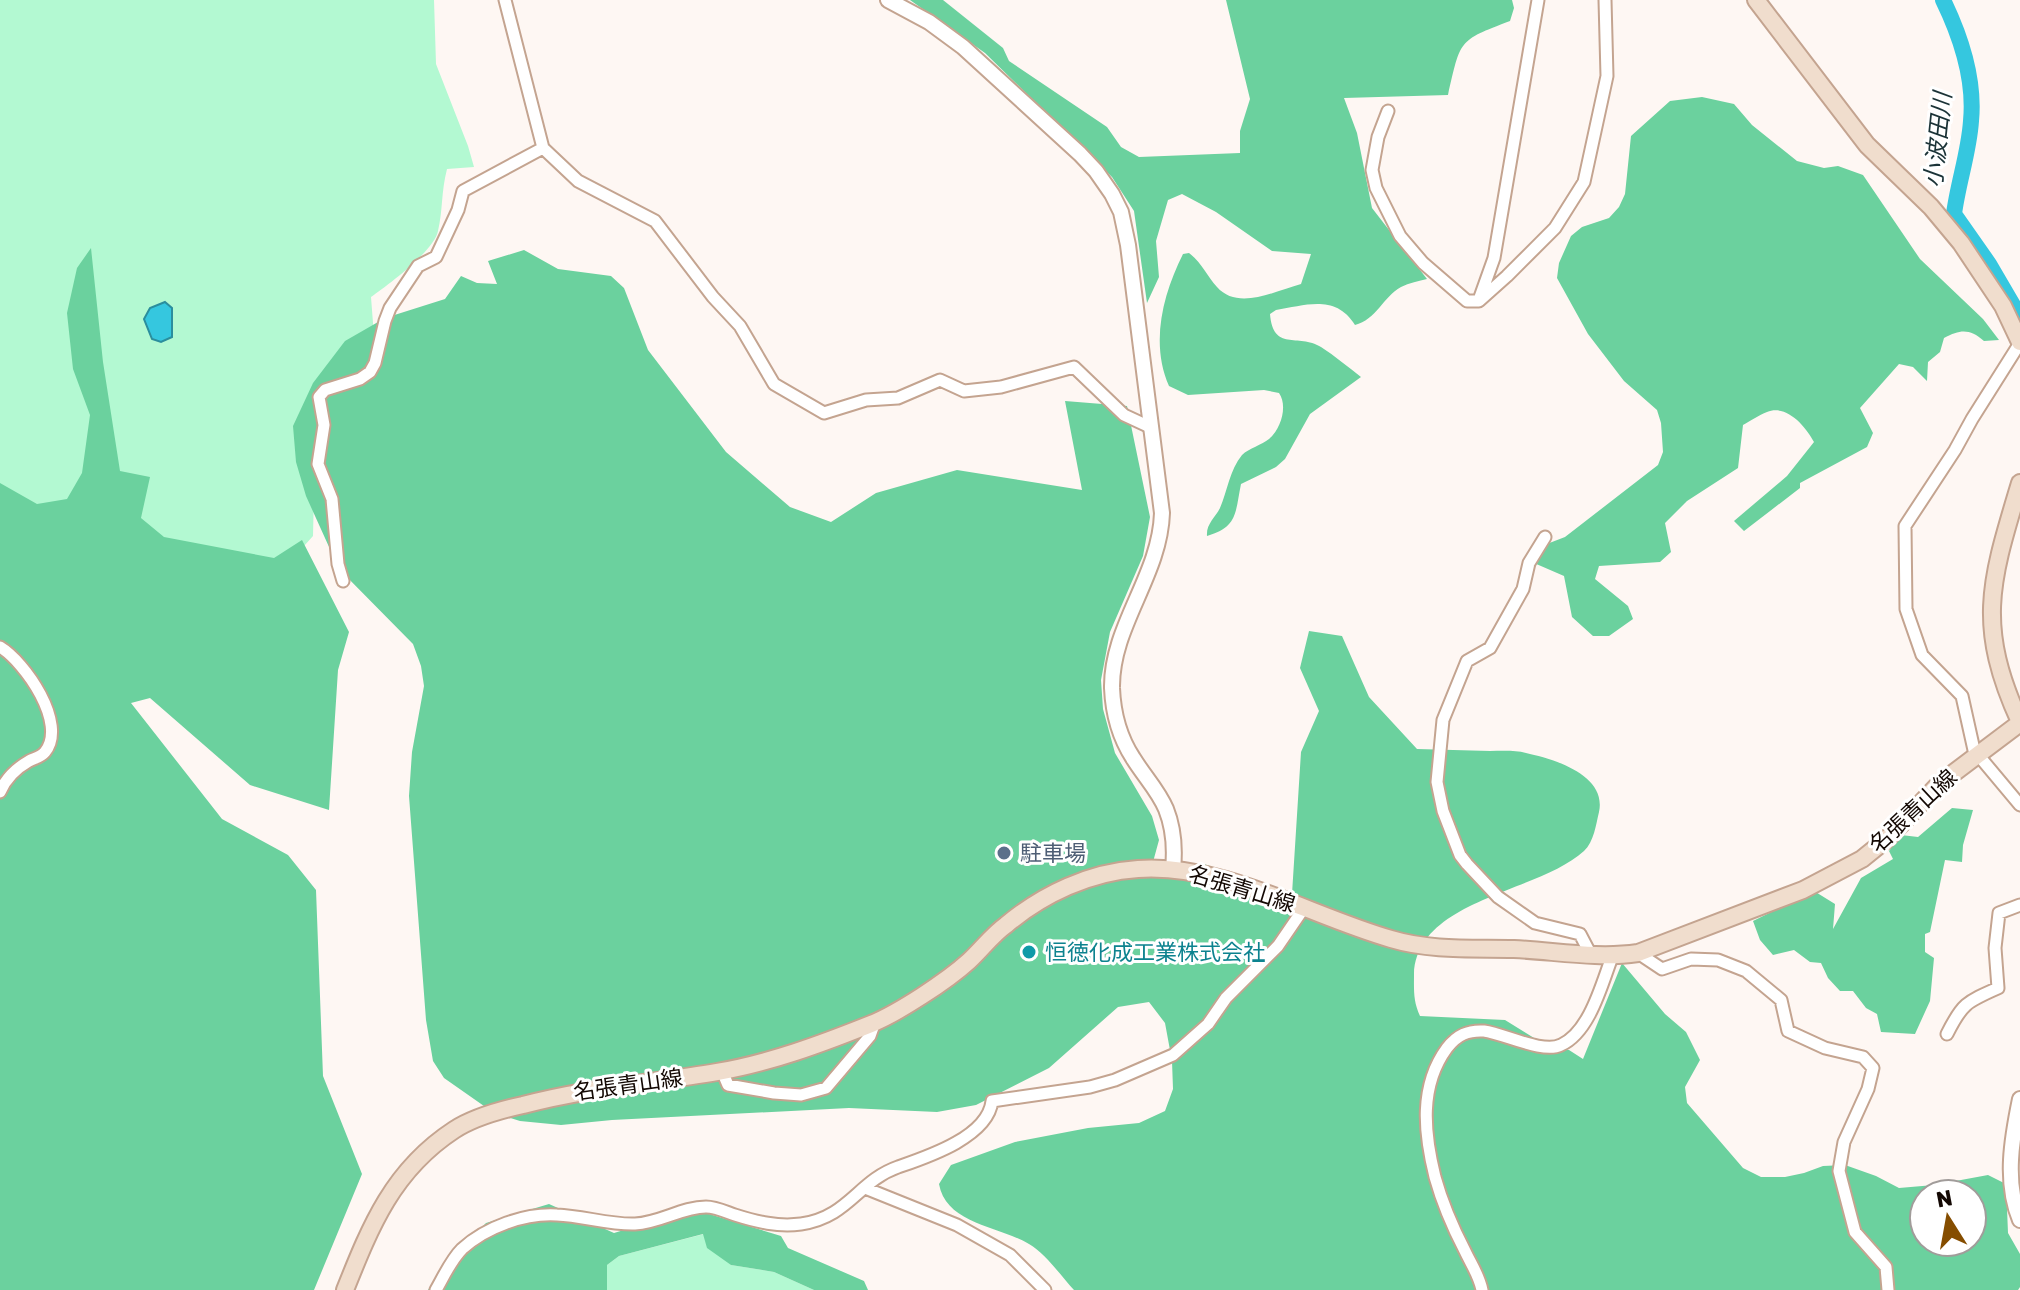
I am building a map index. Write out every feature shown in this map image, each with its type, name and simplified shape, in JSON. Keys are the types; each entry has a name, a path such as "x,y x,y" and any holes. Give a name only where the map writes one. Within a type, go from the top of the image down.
{"main road":[{"path":"1756,0 1867,145 1931,207 1961,243 2003,306 2020,342"},
{"path":"2020,483 1993,577 1990,607 1993,646 2009,699 2020,722"},
{"name":"名張青山線","path":"345,1290 372,1223 386,1200 421,1156 456,1129 498,1111 562,1095 765,1062 875,1022 967,963 1004,926 1048,895 1099,876 1139,869 1173,869 1225,880 1392,940 1431,947 1612,957 1638,953 1779,901 1862,859 1888,838 1939,784 2020,722"}],"street":[{"path":"505,0 543,148 578,181 655,221 713,297 740,326 774,384 824,413 866,400 898,398 940,380 964,391 976,390 1001,387 1074,367 1124,415 1152,428"},
{"path":"888,0 929,22 963,47 1080,154 1107,186 1121,212 1161,501 1160,537 1152,566 1118,644 1112,688 1118,724 1128,750 1167,810 1175,847 1173,869"},
{"path":"1479,301 1494,258 1538,0"},
{"path":"1388,111 1378,137 1372,170 1376,188 1400,236 1423,263 1467,301 1479,301 1555,228 1584,182 1607,76 1605,0"},
{"path":"343,581 332,499 318,464 324,425 319,397 325,390 366,376 373,368 386,315 418,266 436,257 458,210 463,191 543,148"},
{"path":"2020,342 1905,526 1906,609 1922,655 1962,696 1974,750 2020,805"},
{"path":"1545,537 1529,563 1523,589 1490,648 1467,661 1443,720 1437,782 1443,811 1460,855 1467,864 1498,897 1523,916 1545,927 1580,934 1591,955"},
{"path":"0,647 30,678 51,721 53,734 46,752 8,777 0,792"},
{"path":"1947,1034 1955,1013 1972,999 1998,988 1995,948 1999,913 2020,905"},
{"path":"436,1290 463,1248 483,1235 530,1216 554,1214 633,1224 706,1207 758,1222 799,1225 821,1220 839,1211 880,1174 927,1158 979,1127 991,1112 992,1101 1090,1087 1115,1080 1173,1055 1208,1024 1226,998 1278,946 1304,908"},
{"path":"1638,953 1662,969 1691,959 1718,960 1746,971 1781,1000 1788,1031 1825,1048 1863,1057 1873,1068 1868,1089 1844,1142 1839,1171 1855,1232 1886,1267 1888,1290"},
{"path":"1482,1290 1479,1277 1446,1210 1436,1177 1426,1125 1427,1095 1435,1064 1462,1033 1473,1030 1544,1047 1565,1044 1593,1009 1612,957"},
{"path":"722,1071 728,1085 774,1093 801,1095 826,1088 870,1036 875,1022"},
{"path":"2020,1099 2011,1162 2014,1205 2020,1220"},
{"path":"865,1188 957,1225 1010,1255 1045,1290"}],"green space":[{"path":"0,0 434,0 436,64 474,167 447,169 435,239 409,267 371,297 374,336 314,493 313,536 295,556 266,568 0,503"},
{"path":"910,0 943,0 1003,48 1009,61 1107,127 1121,147 1139,157 1240,153 1240,131 1250,99 1226,0 1512,0 1514,8 1510,21 1480,33 1464,45 1448,95 1344,98 1357,133 1372,208 1427,279 1401,287 1369,318 1355,325 1347,315 1330,305 1309,304 1270,314 1272,326 1281,337 1321,347 1361,377 1310,414 1285,459 1276,467 1241,484 1236,511 1225,528 1207,536 1238,461 1245,453 1269,439 1277,429 1283,411 1282,398 1279,393 1264,390 1188,395 1169,386 1163,370 1160,336 1170,285 1183,254 1189,253 1226,294 1235,298 1257,297 1301,284 1311,254 1272,251 1216,212 1182,194 1168,200 1156,241 1159,277 1147,303 1134,211 1112,177 985,53"},
{"path":"1702,97 1734,104 1752,125 1797,161 1824,168 1838,166 1863,175 1920,259 1983,319 1999,340 1984,341 1965,332 1944,338 1940,352 1928,362 1927,381 1913,367 1899,364 1860,408 1873,433 1867,447 1800,483 1800,488 1744,531 1734,521 1787,476 1814,442 1801,424 1782,411 1767,412 1743,425 1738,468 1687,501 1665,523 1671,552 1660,562 1599,566 1595,579 1628,606 1633,619 1609,636 1593,636 1572,617 1564,576 1534,563 1539,547 1565,537 1658,465 1663,452 1661,423 1657,410 1624,381 1588,334 1557,278 1559,263 1571,236 1582,227 1609,218 1619,207 1625,194 1631,136 1670,101"},
{"path":"91,248 103,362 120,471 150,477 141,518 164,537 274,558 302,540 349,632 338,670 329,810 250,785 150,698 131,703 222,819 288,855 316,890 323,1076 362,1174 314,1290 0,1290 0,483 37,504 67,499 82,473 90,415 73,369 67,313 77,268"},
{"path":"524,250 558,269 611,276 624,288 648,350 726,452 790,507 831,522 876,493 957,470 1082,490 1065,401 1127,406 1150,517 1143,556 1110,632 1101,680 1103,709 1115,753 1152,816 1159,840 1153,862 1204,864 1292,894 1301,752 1319,711 1300,668 1309,631 1342,636 1369,697 1417,749 1513,751 1538,756 1576,771 1595,788 1599,799 1594,833 1584,851 1564,865 1457,913 1435,929 1420,949 1414,974 1415,1000 1420,1016 1505,1020 1550,1048 1569,1050 1583,1059 1622,963 1665,1014 1686,1032 1700,1060 1685,1087 1687,1103 1743,1168 1761,1177 1785,1177 1823,1166 1845,1165 1899,1188 1908,1187 1908,1258 1988,1258 1988,1178 1972,1178 1988,1175 2006,1184 2008,1233 2020,1254 2020,1287 2018,1290 1074,1290 1035,1248 975,1222 952,1208 939,1184 951,1165 1015,1142 1088,1128 1139,1123 1165,1111 1173,1089 1172,1061 1165,1023 1149,1002 1118,1007 1049,1068 976,1105 937,1112 849,1108 561,1125 520,1121 494,1113 444,1078 433,1061 426,1020 409,796 412,752 424,686 421,666 413,644 339,569 306,496 296,462 293,426 313,383 345,341 385,318 445,299 461,276 477,283 497,284 488,261"},
{"path":"1952,808 1973,810 1963,845 1962,862 1945,860 1930,932 1925,934 1925,952 1934,958 1930,1001 1915,1034 1881,1032 1877,1014 1866,1008 1853,991 1840,991 1828,978 1821,963 1810,962 1794,950 1773,955 1760,940 1753,921 1814,891 1835,904 1833,929 1861,878 1893,859 1889,851 1901,835 1918,837"},
{"path":"549,1204 614,1233 693,1209 781,1236 788,1248 864,1281 868,1290 814,1290 774,1272 731,1265 707,1248 703,1234 619,1256 607,1265 607,1290 428,1290 452,1257 486,1223"},
{"path":"704,1234 731,1265 774,1272 814,1290 607,1290 607,1265 619,1256"}],"water":[{"path":"165,302 172,308 172,337 161,342 152,339 144,319 150,308"}],"waterway":[{"name":"小波田川","path":"1943,0 1965,59 1972,106 1954,214 1989,264 2020,317"}],"place":[{"name":"駐車場","path":"1004,853"},
{"name":"恒徳化成工業株式会社","path":"1029,952"}]}
